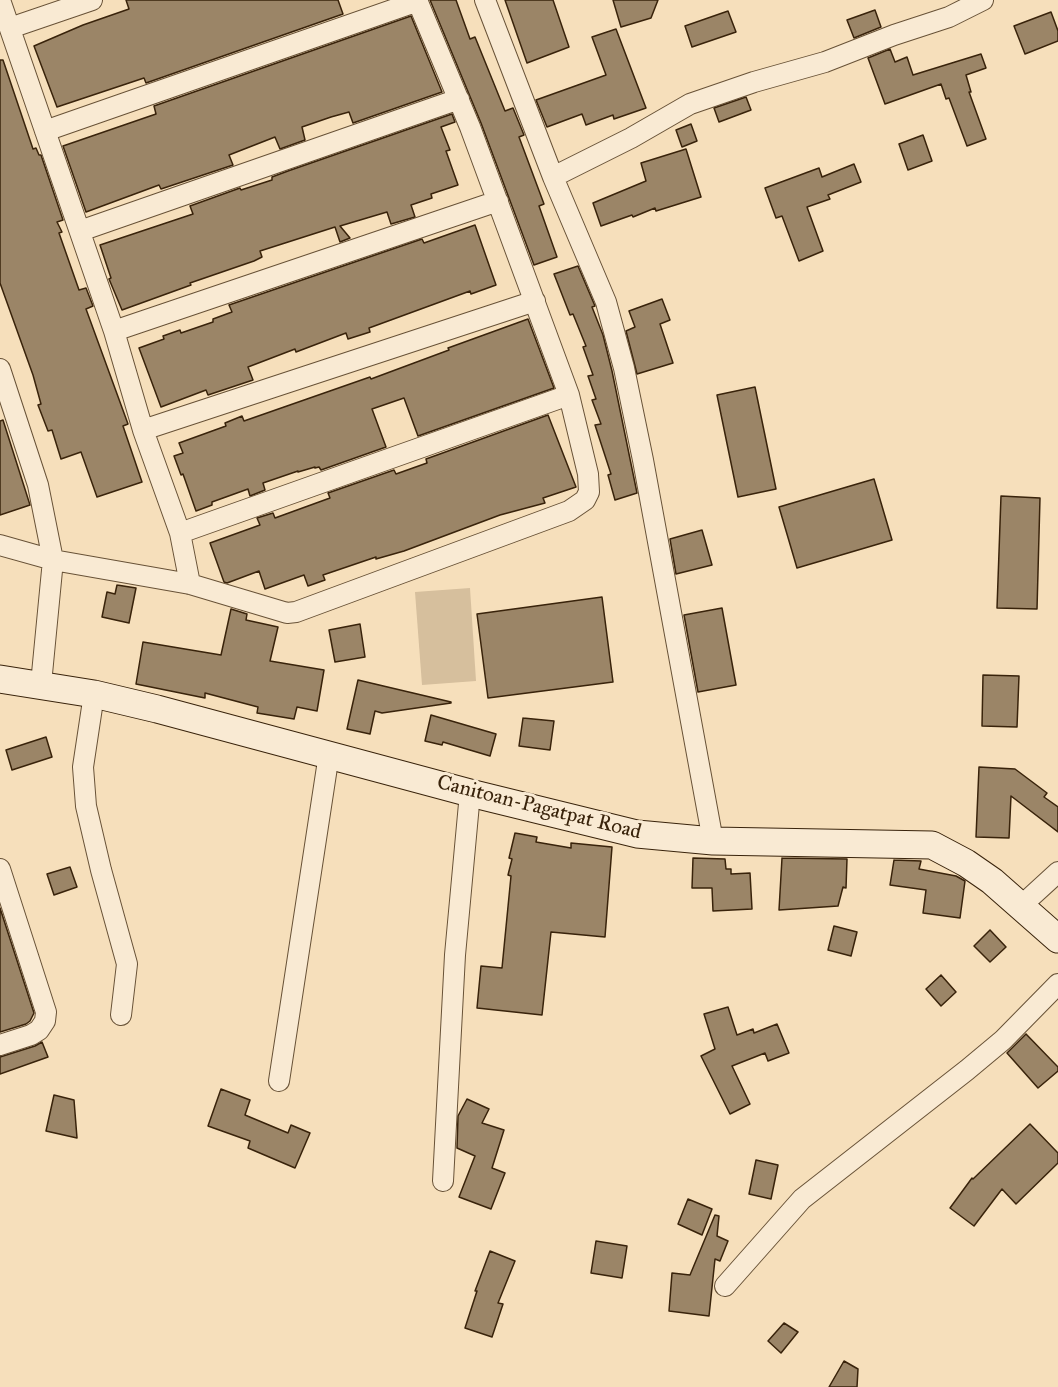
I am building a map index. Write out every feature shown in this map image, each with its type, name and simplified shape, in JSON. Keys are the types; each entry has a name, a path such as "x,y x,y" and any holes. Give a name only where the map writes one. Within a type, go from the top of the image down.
{"street":[{"path":"0,0 114,331 144,430 180,532 190,584"},
{"path":"10,28 92,0"},
{"path":"484,0 553,177 606,302 624,368 713,841"},
{"path":"553,177 631,138 690,104 754,81 825,62 949,16 983,0"},
{"path":"0,545 53,560 190,584 287,613 296,612 569,511 581,504 589,492 588,474 569,395 459,99 418,1 45,131"},
{"path":"80,231 459,99"},
{"path":"114,331 498,201"},
{"path":"144,430 535,301"},
{"path":"0,369 38,485 53,560 41,684"},
{"path":"180,532 569,395"},
{"name":"Canitoan-Pagatpat Road","path":"0,679 94,694 329,754 470,793 637,834 713,841 932,845 984,875 1022,905 1058,939"},
{"path":"94,694 83,767 86,806 127,964 121,1015"},
{"path":"279,1081 329,754"},
{"path":"443,1181 455,955 470,793"},
{"path":"0,869 46,1012 45,1021 39,1030 0,1045"},
{"path":"1022,905 1058,872"},
{"path":"725,1286 802,1199 1003,1040 1058,984"}],"shaded area":[{"path":"470,588 476,681 422,685 415,592"}],"building":[{"path":"126,0 338,0 343,14 146,83 144,78 57,107 34,46 129,9"},
{"path":"430,0 456,0 470,39 475,37 505,111 513,108 524,135 519,137 544,204 539,206 557,257 534,265 481,123"},
{"path":"505,0 553,0 569,47 527,63"},
{"path":"613,0 658,0 651,18 621,27"},
{"path":"875,10 881,27 854,38 847,20"},
{"path":"728,11 736,32 692,47 685,26"},
{"path":"1051,12 1058,31 1058,41 1025,54 1014,26"},
{"path":"411,16 442,92 353,123 349,112 331,117 302,127 305,140 280,149 275,137 229,155 233,165 161,189 159,185 86,212 63,146 156,114 154,106"},
{"path":"616,29 646,108 614,119 613,115 586,125 582,114 547,127 536,100 606,75 592,37"},
{"path":"890,49 895,62 907,57 913,75 981,54 986,68 966,75 971,92 969,92 986,139 967,146 949,98 946,99 941,84 885,104 868,58"},
{"path":"0,60 3,60 33,149 36,148 41,155 63,220 57,222 62,232 59,233 79,290 86,288 93,306 86,309 128,424 123,426 142,482 97,497 81,452 61,459 52,430 48,431 38,405 41,404 33,375 0,283"},
{"path":"746,97 751,110 719,122 714,108"},
{"path":"452,114 455,122 441,127 450,150 446,151 458,185 431,194 432,198 411,205 415,217 391,224 387,212 340,226 350,238 340,242 335,227 260,251 262,257 254,261 122,310 109,279 111,278 100,245 193,214 190,206 240,188 241,190 272,180 272,177 288,171"},
{"path":"691,124 697,141 682,147 676,130"},
{"path":"923,135 932,161 908,170 899,144"},
{"path":"686,149 701,197 656,211 655,208 601,226 593,203 646,181 641,163"},
{"path":"854,164 861,182 828,195 830,199 807,207 823,251 799,261 782,216 776,218 765,188 819,168 822,177"},
{"path":"475,225 496,285 471,294 470,291 369,328 370,332 348,339 346,333 296,352 295,349 248,367 253,380 208,395 206,390 161,407 139,348 164,339 163,336 180,330 181,333 213,322 213,319 232,312 229,305 422,239 424,243"},
{"path":"578,266 595,306 592,307 603,335 637,493 615,500 608,475 611,474 595,425 601,424 592,400 596,399 588,376 593,375 583,347 586,346 573,314 570,315 554,274"},
{"path":"662,299 670,320 660,324 673,363 637,374 626,331 635,327 629,311"},
{"path":"528,319 554,388 418,436 404,398 372,409 386,447 321,470 315,467 298,471 263,483 265,490 250,496 248,489 212,502 212,505 196,511 174,456 183,453 179,443 226,426 225,423 242,416 244,421 370,377 371,379"},
{"path":"755,387 776,489 738,497 717,395"},
{"path":"548,415 576,487 543,498 545,503 500,515 404,551 376,559 376,557 323,575 325,580 308,586 304,575 265,589 259,571 227,583 224,582 210,543 260,525 257,518 273,513 275,518 330,498 328,493 394,470 396,474 427,463 426,459"},
{"path":"3,420 30,505 0,515 0,421"},
{"path":"874,479 892,540 797,568 779,507"},
{"path":"1001,496 1040,498 1037,609 997,608"},
{"path":"702,530 712,565 676,574 670,539"},
{"path":"117,585 136,588 129,623 102,617 107,592 115,594"},
{"path":"602,597 613,682 488,698 477,614"},
{"path":"722,608 736,685 698,692 684,615"},
{"path":"231,609 247,614 246,620 278,627 270,661 324,670 317,711 297,707 294,719 257,713 258,707 205,693 205,698 136,684 143,642 221,655"},
{"path":"360,624 365,657 335,662 329,630"},
{"path":"983,675 1019,676 1017,727 982,726"},
{"path":"358,680 451,703 382,713 375,711 370,734 347,729"},
{"path":"431,715 496,734 490,756 443,742 442,745 425,741"},
{"path":"523,718 554,721 550,750 519,746"},
{"path":"46,737 52,757 12,770 6,750"},
{"path":"979,767 1015,769 1047,793 1044,797 1058,807 1058,832 1011,796 1009,838 976,837"},
{"path":"515,833 537,837 536,842 571,848 571,843 612,847 605,937 551,932 542,1015 477,1008 481,966 502,968 511,876 508,875 512,859 509,858"},
{"path":"693,858 725,859 726,869 731,869 731,874 750,873 752,909 713,911 712,888 692,888"},
{"path":"782,858 847,859 846,888 843,887 838,906 779,910"},
{"path":"894,860 921,861 919,869 956,876 965,881 960,918 923,913 926,890 890,885"},
{"path":"70,867 77,887 54,895 47,874"},
{"path":"0,908 34,1013 26,1024 0,1032"},
{"path":"834,926 857,932 851,956 828,950"},
{"path":"990,930 1006,947 990,962 974,946"},
{"path":"941,975 956,992 941,1006 926,989"},
{"path":"728,1007 737,1035 753,1029 754,1033 777,1024 789,1053 768,1061 765,1053 732,1066 750,1104 730,1114 701,1056 715,1049 704,1014"},
{"path":"1026,1034 1058,1067 1058,1071 1038,1088 1007,1053"},
{"path":"42,1042 48,1057 0,1074 0,1057"},
{"path":"221,1089 250,1100 245,1115 288,1133 291,1125 310,1133 295,1168 248,1148 250,1141 208,1126"},
{"path":"54,1095 74,1100 77,1138 46,1131"},
{"path":"467,1099 489,1109 482,1123 504,1130 492,1168 505,1173 491,1209 459,1197 475,1156 457,1148 458,1116"},
{"path":"1030,1124 1058,1153 1058,1163 1016,1204 1002,1189 974,1226 950,1208 972,1178"},
{"path":"756,1160 778,1165 771,1199 749,1194"},
{"path":"688,1199 712,1209 702,1235 678,1224"},
{"path":"715,1215 719,1216 717,1236 728,1241 720,1261 715,1259 709,1316 669,1311 672,1273 690,1275"},
{"path":"596,1241 627,1246 622,1278 591,1273"},
{"path":"490,1251 515,1261 498,1303 503,1304 492,1337 465,1328 477,1291 475,1291"},
{"path":"784,1323 798,1332 781,1353 768,1341"},
{"path":"844,1361 858,1369 857,1387 829,1387"}]}
